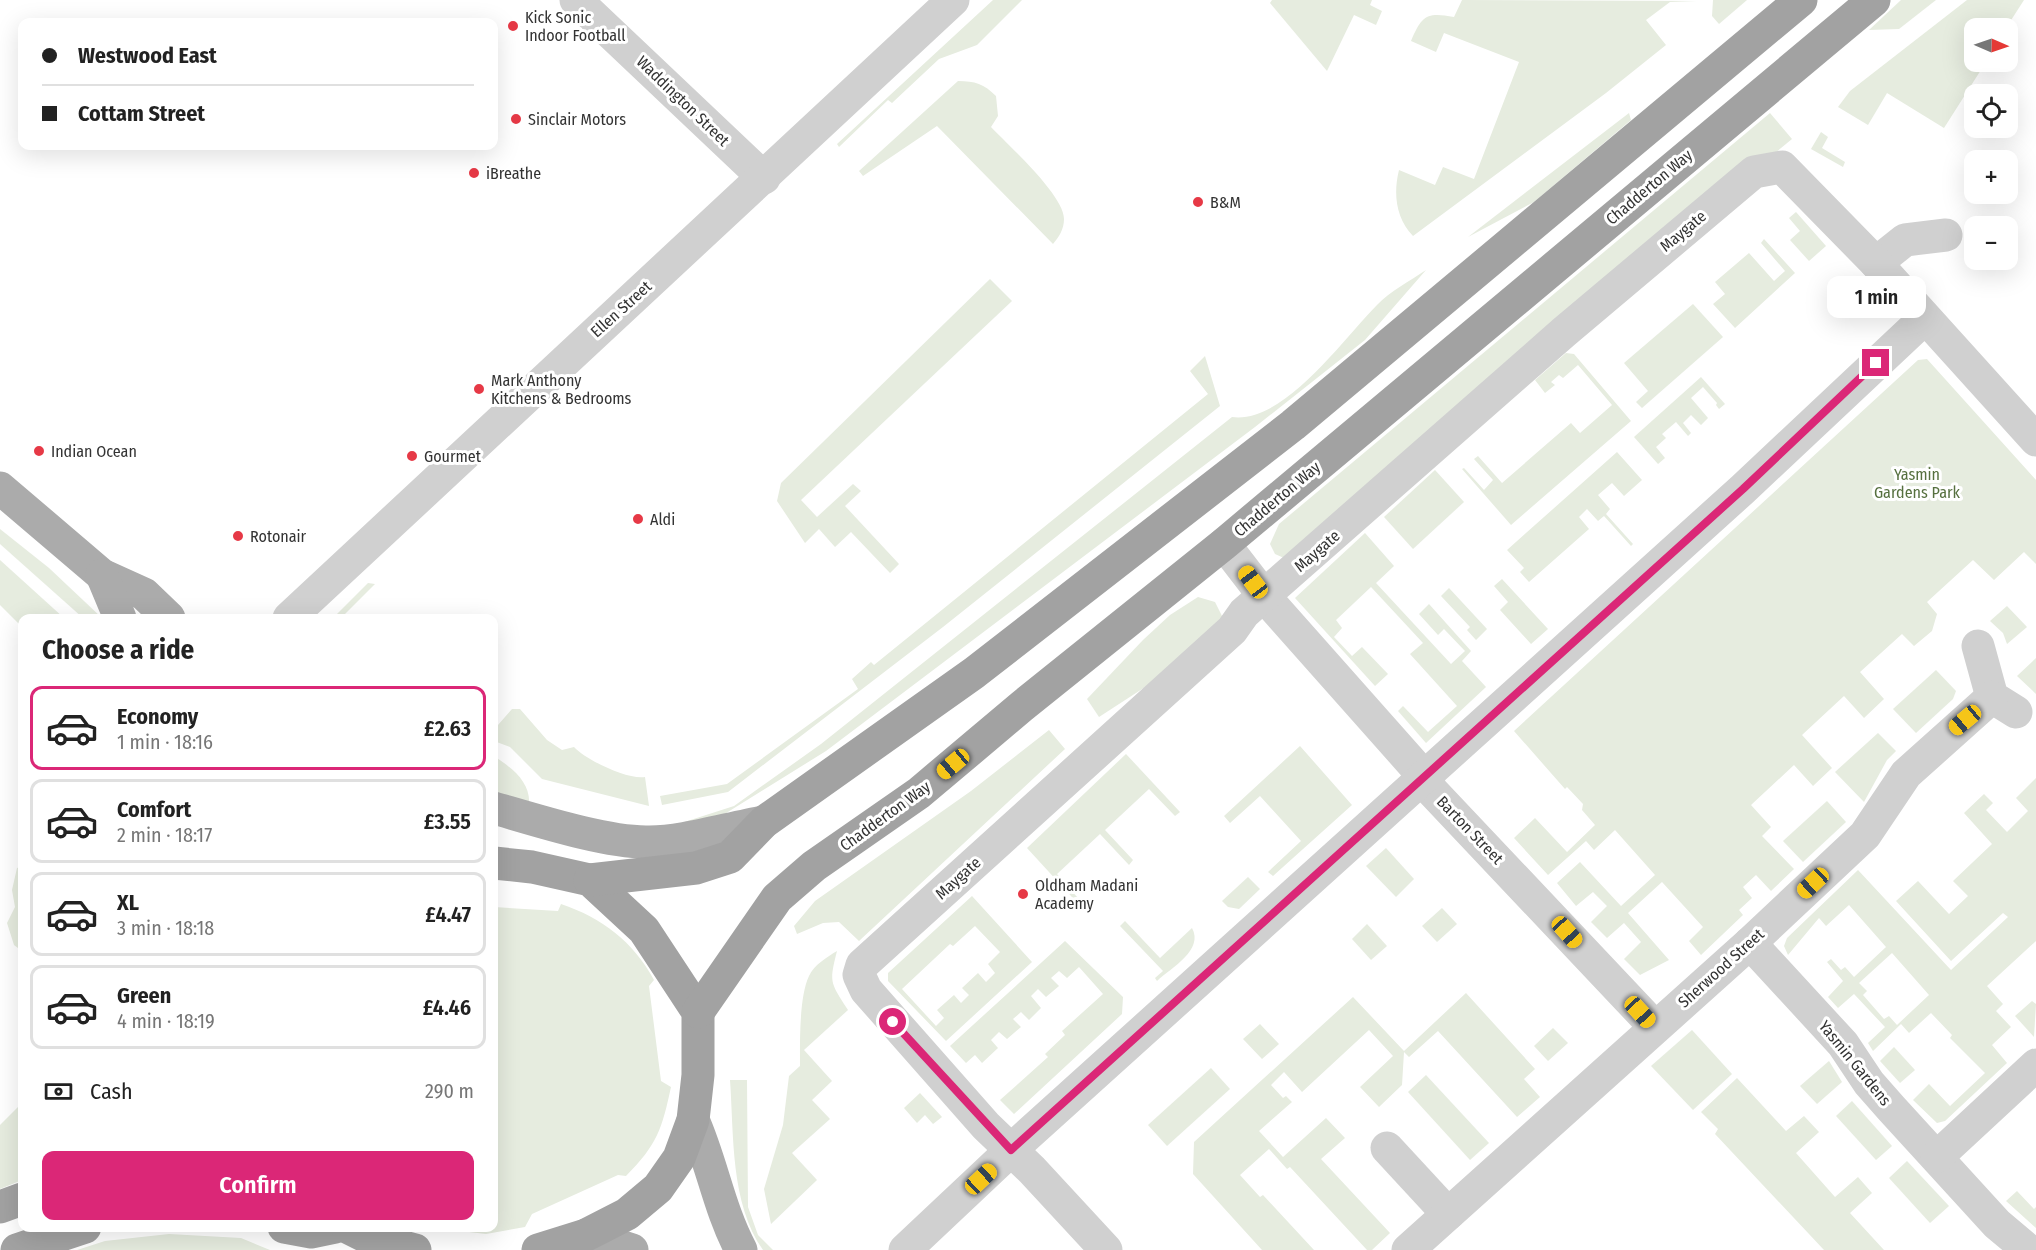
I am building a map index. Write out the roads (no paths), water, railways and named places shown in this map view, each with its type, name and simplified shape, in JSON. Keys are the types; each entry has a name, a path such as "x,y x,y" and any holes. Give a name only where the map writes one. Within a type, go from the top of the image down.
{"highway":[{"path":"498,863 532,867 590,880 696,868 730,857 764,822 974,673 1293,425 1802,0"},
{"name":"Chadderton Way","path":"698,1012 777,898 814,866 919,793 1021,707 1224,544 1874,0"},
{"path":"538,1250 586,1235 627,1214 658,1188 679,1158 693,1120 698,1075 698,1012 644,930 590,880"},
{"path":"0,1207 18,1200"},
{"path":"17,1250 70,1232"},
{"path":"362,1238 415,1250"}],"main road":[{"path":"0,488 102,574 144,594 165,614"},
{"path":"102,574 118,614"},
{"path":"498,809 617,839 646,842 678,839 764,822"},
{"path":"693,1120 706,1151 729,1228 741,1250"},
{"path":"586,1235 632,1250"}],"street":[{"name":"Waddington Street","path":"576,0 764,178"},
{"name":"Ellen Street","path":"294,614 953,0"},
{"name":"Maygate","path":"1011,1150 934,1069 866,990 859,975 862,965 1232,630 1244,614 1264,596 1564,332 1754,172 1782,167 1876,263"},
{"path":"1946,235 1905,240 1876,263 2036,440"},
{"path":"904,1250 1011,1150 1743,489 1925,318"},
{"name":"Barton Street","path":"1224,544 1264,596 1423,778 1654,1027"},
{"name":"Sherwood Street","path":"1408,1250 1750,943 1870,831 1906,774 2004,705 1978,646"},
{"name":"Yasmin Gardens","path":"1750,943 1843,1044 1869,1083 1997,1224 2028,1250"},
{"path":"1937,1157 2036,1065"},
{"path":"1387,1148 1448,1214"},
{"path":"1011,1150 1106,1250"}],"place":[{"name":"Kick Sonic Indoor Football","path":"513,26"},
{"name":"Sinclair Motors","path":"516,119"},
{"name":"iBreathe","path":"474,173"},
{"name":"B&M","path":"1198,202"},
{"name":"Mark Anthony Kitchens & Bedrooms","path":"479,389"},
{"name":"Indian Ocean","path":"39,451"},
{"name":"Gourmet","path":"412,456"},
{"name":"Aldi","path":"638,519"},
{"name":"Rotonair","path":"238,536"},
{"name":"Oldham Madani Academy","path":"1023,894"}],"park label":[{"name":"Yasmin Gardens Park","path":"1917,483"}]}
